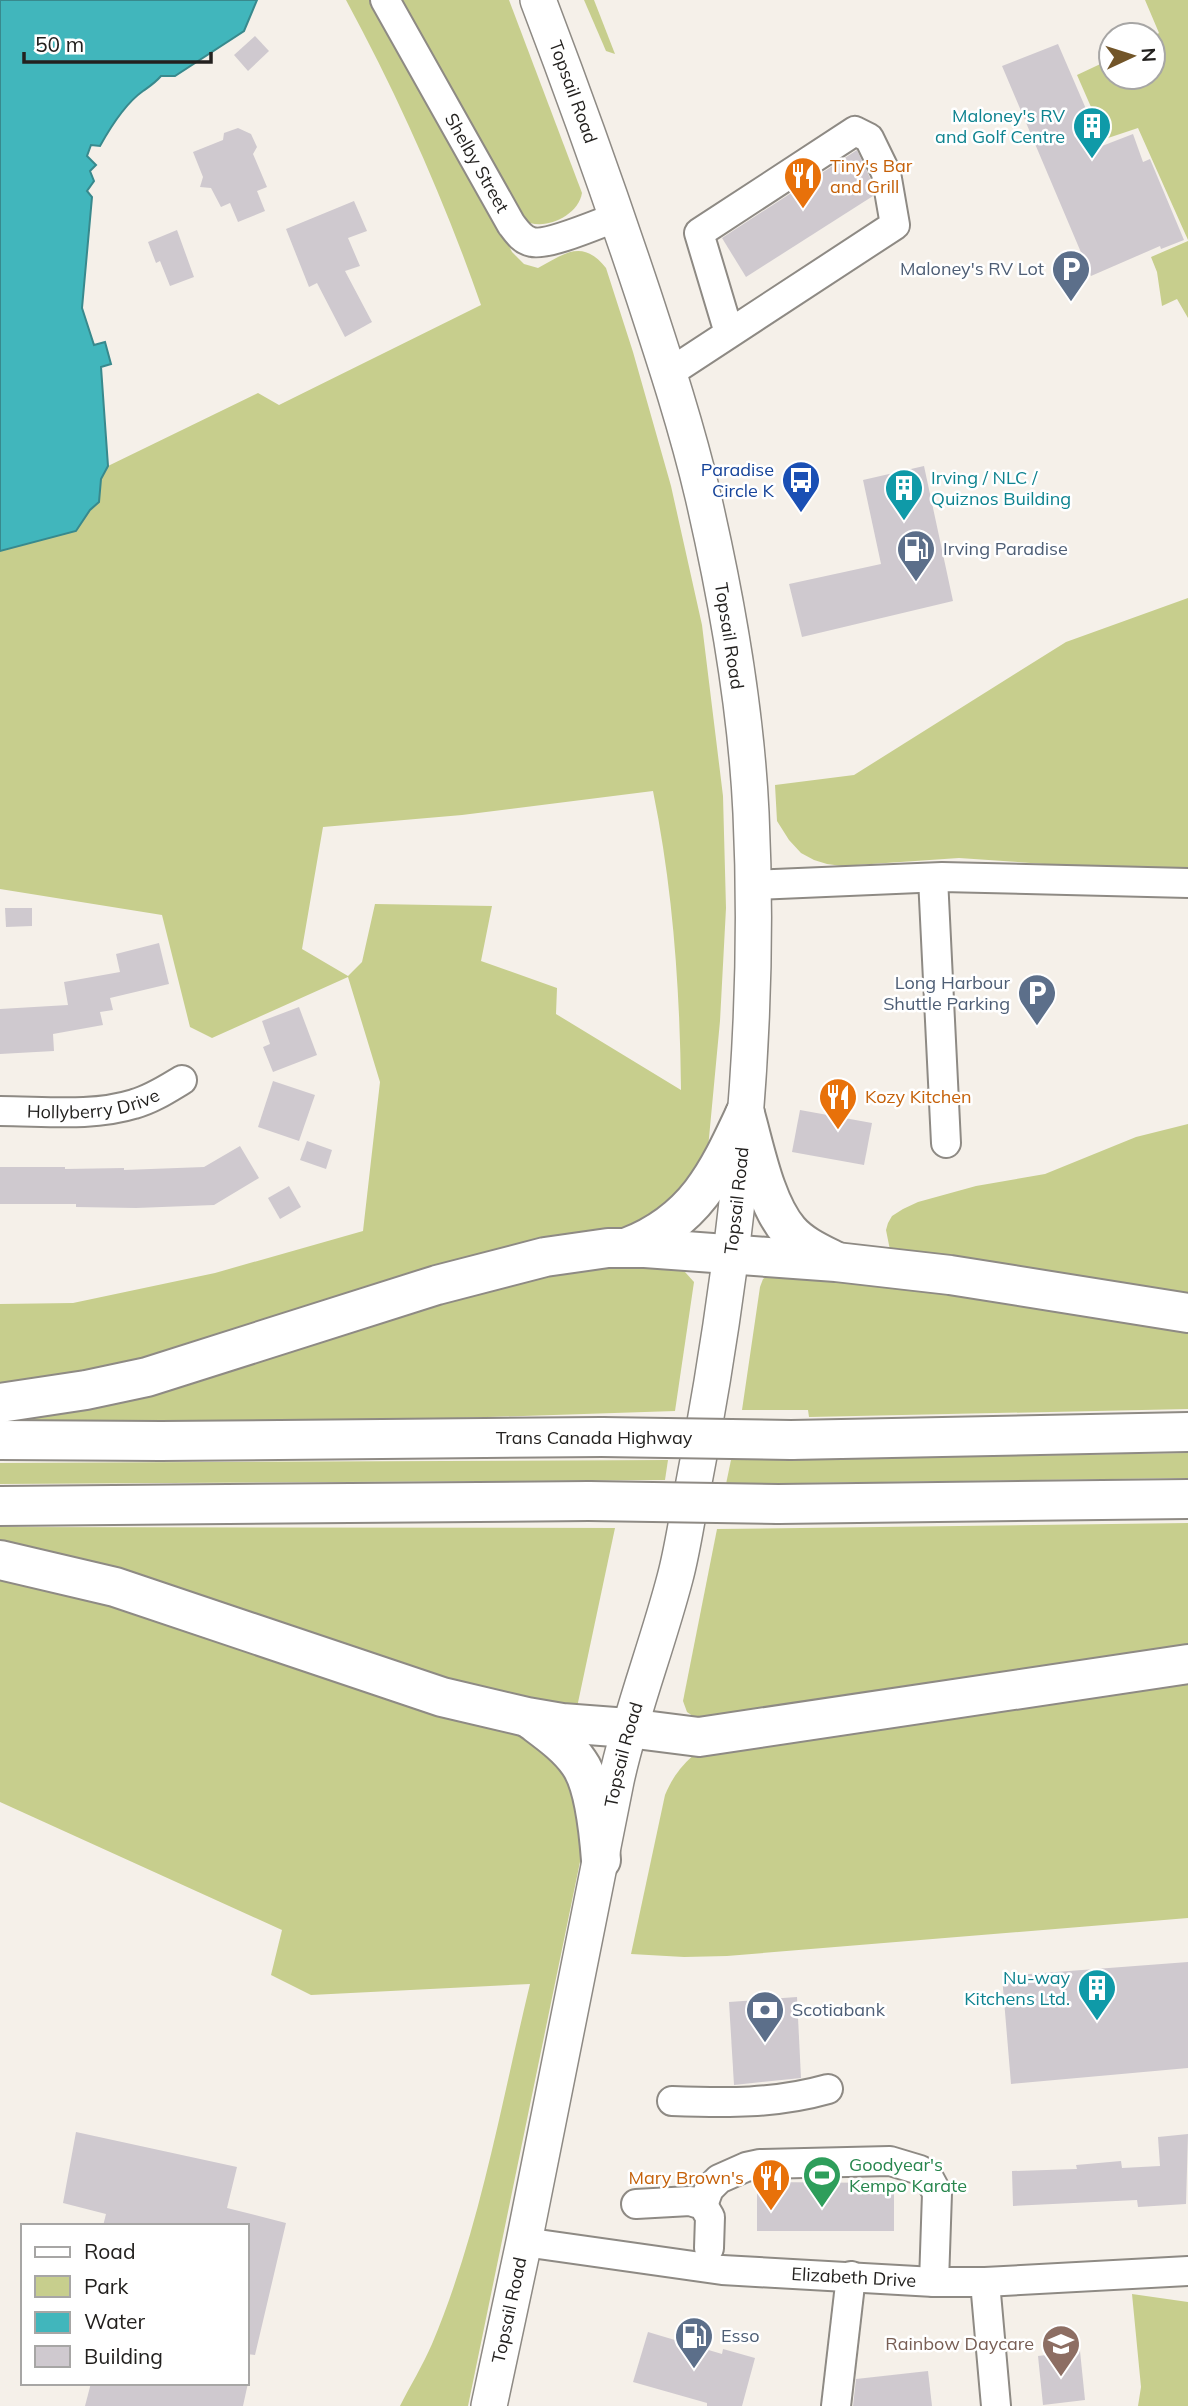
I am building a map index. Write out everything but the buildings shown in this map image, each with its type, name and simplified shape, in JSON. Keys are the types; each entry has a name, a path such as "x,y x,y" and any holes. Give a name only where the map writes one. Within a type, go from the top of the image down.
{"highway":[{"path":"625,1248 661,1231 688,1210 712,1178 745,1114"},
{"path":"745,1114 766,1184 782,1221 790,1233 804,1244 836,1262"},
{"path":"0,1403 86,1390 178,1369 380,1302 489,1270 545,1257 625,1248 836,1262 950,1275 1188,1313"},
{"name":"Trans Canada Highway","path":"0,1440 602,1437 791,1440 1188,1432"},
{"path":"0,1506 589,1501 778,1504 1188,1499"},
{"path":"0,1560 115,1587 442,1697 562,1723 699,1737 1188,1664"},
{"path":"527,1717 551,1734 580,1763 595,1811 601,1860"}],"main road":[{"name":"Topsail Road","path":"489,2406 628,1728 675,1577 708,1406 731,1256 750,1038 753,885 751,808 732,645 705,502 669,373 617,217 538,0"}],"street":[{"name":"Shelby Street","path":"385,0 511,225 522,237 533,243 546,242 617,217"},
{"path":"669,373 895,225 886,173 869,138 855,131 699,233 729,333"},
{"path":"753,885 933,877 1188,883"},
{"path":"933,877 946,1143"},
{"name":"Hollyberry Drive","path":"0,1111 103,1111 136,1104 183,1080"},
{"path":"672,2102 771,2100 795,2098 828,2089"},
{"path":"703,2205 709,2189 719,2179 746,2167 807,2162 890,2161 905,2164 925,2175 936,2193 934,2281"},
{"path":"636,2204 690,2202 703,2205 710,2217 709,2248"},
{"name":"Elizabeth Drive","path":"524,2242 722,2270 934,2281 985,2282 1188,2271"},
{"path":"836,2406 851,2276"},
{"path":"985,2282 996,2406"}],"green space":[{"path":"346,0 372,0 476,181 512,252 524,264 538,268 565,254 581,251 598,259 606,268 633,352 671,486 702,625 723,796 726,908 720,1021 707,1159 656,1219 173,1356 0,1388 0,1304 73,1303 215,1273 363,1231 380,1082 348,977 212,1038 190,1027 162,915 0,889 0,551 76,531 99,502 101,479 108,466 258,393 279,405 481,305 436,188","holes":["653,791 674,940 681,1090 556,1014 557,988 481,961 492,906 375,904 362,962 348,976 302,949 323,827 462,815"]},
{"path":"398,0 509,0 582,193 574,209 548,223 530,223 522,219"},
{"path":"584,0 594,0 615,54 606,51"},
{"path":"1145,0 1188,0 1188,240 1138,128 1105,139 1077,75 1097,66 1097,91 1167,91 1167,21 1154,21"},
{"path":"1188,241 1188,318 1177,299 1162,306 1157,272 1151,257"},
{"path":"1188,598 1188,874 959,858 842,866 814,860 801,853 777,821 775,785 854,775 1066,642"},
{"path":"1188,1124 1188,1302 891,1255 886,1230 888,1223 892,1216 918,1202 976,1186 1045,1174 1136,1137"},
{"path":"560,1265 673,1265 685,1272 694,1282 675,1411 183,1427 0,1426 0,1414"},
{"path":"777,1270 1188,1323 1188,1409 809,1417 808,1410 742,1410 760,1287 763,1279"},
{"path":"1188,1453 1188,1478 726,1484 731,1460"},
{"path":"668,1460 665,1480 0,1484 0,1463"},
{"path":"1188,1523 1188,1655 697,1719 687,1712 683,1701 717,1529"},
{"path":"0,1527 615,1528 576,1712 559,1713 0,1550"},
{"path":"0,1570 514,1733 549,1747 562,1756 588,1823 468,2406 400,2406 432,2344 463,2257 488,2166 530,1984 311,1995 271,1975 282,1930 0,1802"},
{"path":"1188,1671 1188,1918 727,1956 631,1954 665,1795 678,1771 697,1752"},
{"path":"1132,2294 1188,2302 1188,2406 1138,2406 1141,2387"}],"water":[{"path":"0,0 257,0 244,31 175,76 161,76 125,109 100,146 91,145 87,156 96,165 90,171 94,181 87,191 92,197 82,308 94,345 105,342 111,364 101,367 108,466 101,479 99,502 76,531 0,551"}],"place":[{"name":"Maloney's RV and Golf Centre","path":"1092,160"},
{"name":"Tiny's Bar and Grill","path":"803,210"},
{"name":"Maloney's RV Lot","path":"1071,303"},
{"name":"Paradise Circle K","path":"801,514"},
{"name":"Irving / NLC / Quiznos Building","path":"904,522"},
{"name":"Irving Paradise","path":"916,583"},
{"name":"Long Harbour Shuttle Parking","path":"1037,1027"},
{"name":"Kozy Kitchen","path":"838,1131"},
{"name":"Nu-way Kitchens Ltd.","path":"1097,2022"},
{"name":"Scotiabank","path":"765,2044"},
{"name":"Goodyear's Kempo Karate","path":"822,2209"},
{"name":"Mary Brown's","path":"771,2212"},
{"name":"Esso","path":"694,2370"},
{"name":"Rainbow Daycare","path":"1061,2378"}]}
